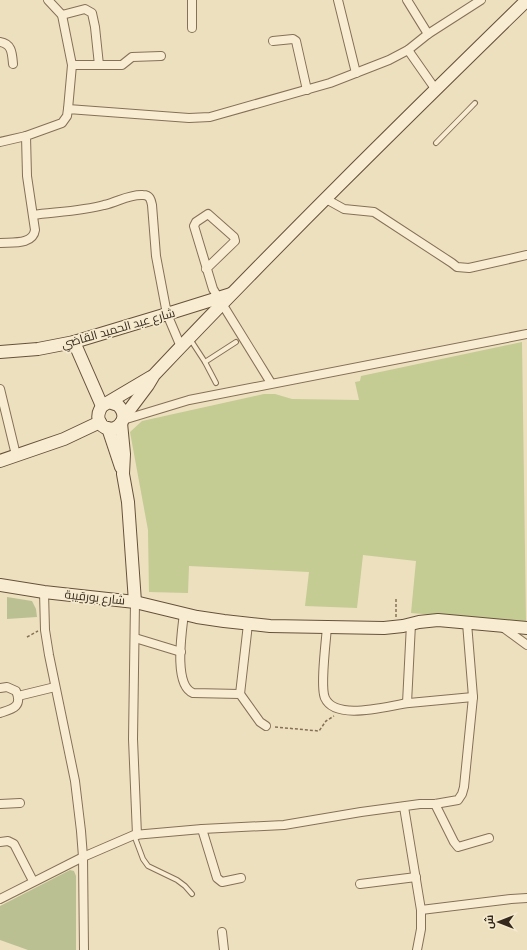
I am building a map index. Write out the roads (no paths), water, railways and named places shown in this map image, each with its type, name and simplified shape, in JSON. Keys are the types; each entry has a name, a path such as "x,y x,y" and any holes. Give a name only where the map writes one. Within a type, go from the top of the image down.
{"main road":[{"path":"154,375 106,404 99,411 98,417 104,425 113,428 118,427 154,375 185,343 220,301 234,293 326,199 527,0"},
{"name":"شارع عبد الحميد القاضي","path":"0,352 38,349 74,342 168,314 220,301"},
{"path":"74,342 106,404"},
{"path":"106,404 114,403 122,408 123,420"},
{"name":"شارع بورقيبة","path":"0,585 44,592 135,602 128,502 124,474 123,420"},
{"path":"0,460 104,425"},
{"name":"شارع بورقيبة","path":"104,425 124,474"},
{"path":"135,602 198,617 248,624 373,629 397,627 419,622 438,620 527,628"}],"street":[{"path":"0,142 26,136 62,123 67,116 72,65 62,15 48,0"},
{"path":"192,0 192,28"},
{"path":"338,0 356,73"},
{"path":"407,0 428,34"},
{"path":"68,109 200,118 210,117 339,80 389,60 408,50 428,34 481,0"},
{"path":"62,15 85,9 92,12 99,65"},
{"path":"273,41 292,39 296,41 307,90"},
{"path":"0,42 7,43 10,47 13,64"},
{"path":"408,50 436,90"},
{"path":"72,65 122,65 132,57 161,56"},
{"path":"0,243 24,241 31,239 34,236 35,230 27,176 26,136"},
{"path":"32,215 104,205 129,196 148,196 151,199 156,256 168,314 185,343"},
{"path":"326,199 344,209 374,212 452,263 463,268 527,255"},
{"path":"206,269 235,241 234,237 208,214 196,222 194,226 206,269 213,289 271,383"},
{"path":"123,420 189,400 527,334"},
{"path":"0,389 16,455"},
{"path":"44,592 45,630 55,688 75,781 83,857 83,948"},
{"path":"135,602 133,732 136,835"},
{"path":"184,613 181,652 182,674 185,687 189,692 193,693 240,694"},
{"path":"0,899 83,857 136,835 202,829 284,825 361,812 458,800 462,794 473,697 467,623"},
{"path":"248,624 240,694 260,722 266,726"},
{"path":"407,703 411,624"},
{"path":"499,625 527,645"},
{"path":"327,628 323,691 325,699 333,706 345,710 375,710 407,703 473,697"},
{"path":"135,638 181,652"},
{"path":"0,688 12,689 16,691 18,696 17,704 14,708 0,712"},
{"path":"18,696 55,688"},
{"path":"0,804 20,803"},
{"path":"435,804 458,847 489,838"},
{"path":"404,807 421,910 421,929 417,950"},
{"path":"202,829 217,878 222,882 241,878"},
{"path":"0,842 14,844 33,881"},
{"path":"360,884 416,877"},
{"path":"421,910 527,898"},
{"path":"222,932 224,950"}],"lane":[{"path":"436,143 475,103"},
{"path":"205,362 236,342"},
{"path":"185,343 205,362 216,383"},
{"path":"136,835 143,859 148,866 177,880 192,894"}]}
